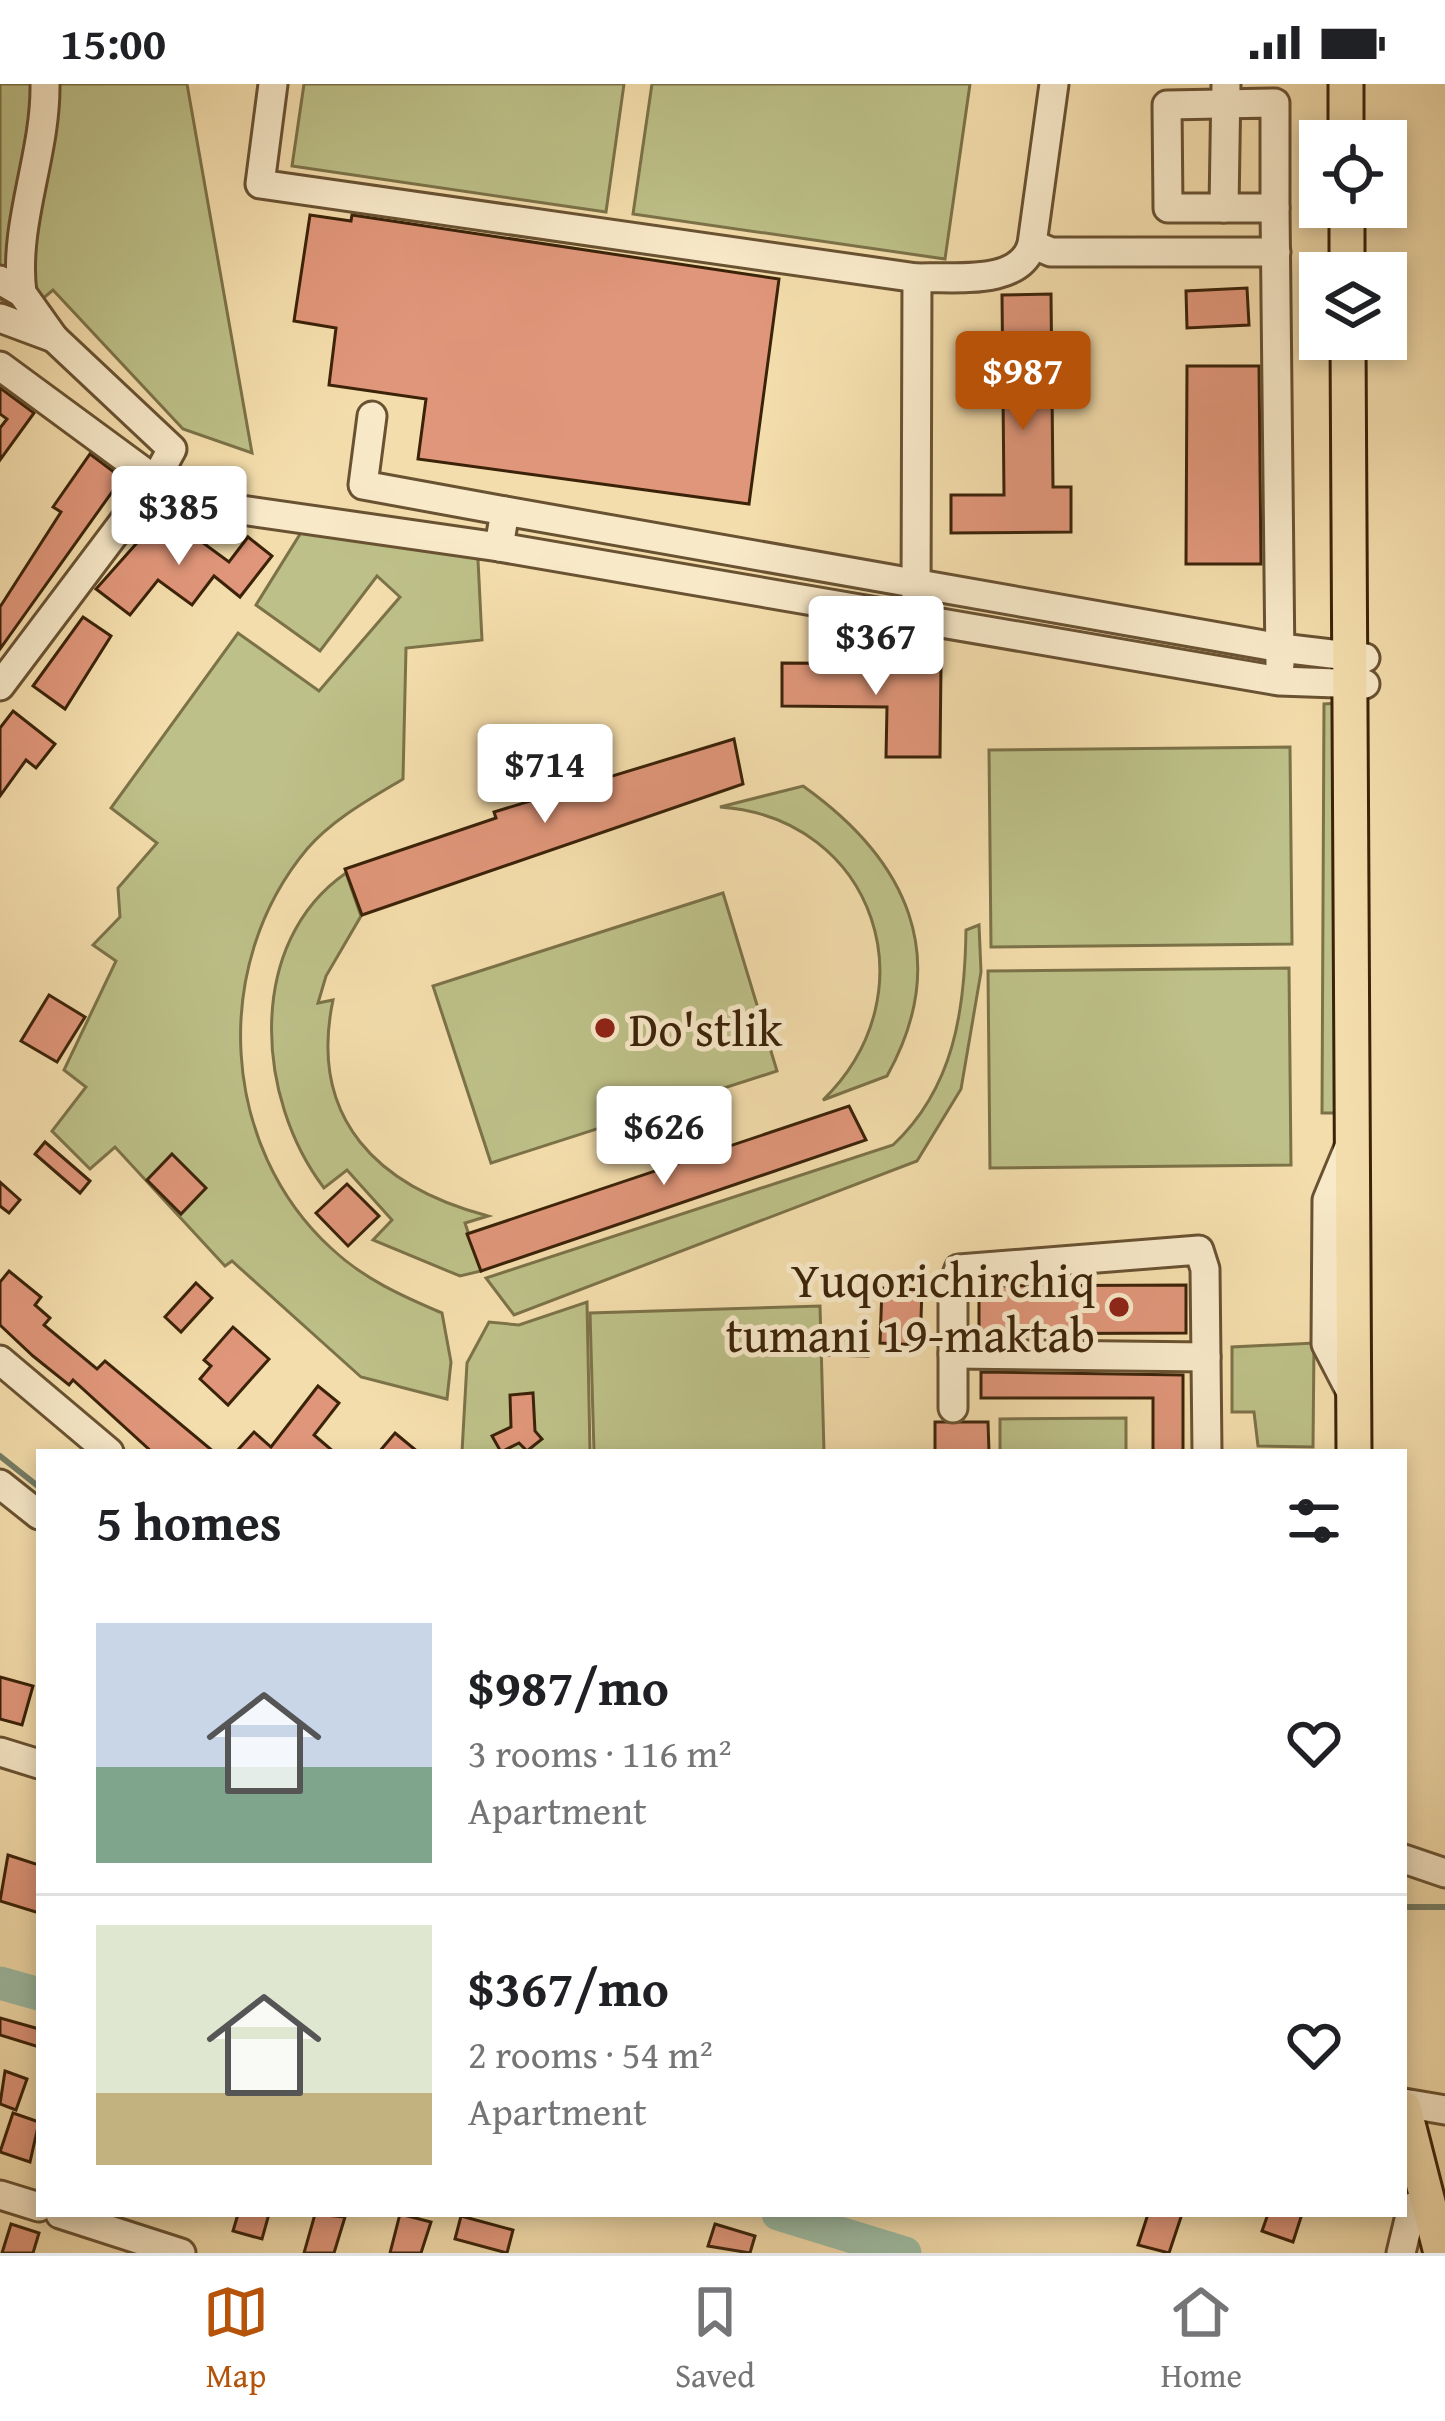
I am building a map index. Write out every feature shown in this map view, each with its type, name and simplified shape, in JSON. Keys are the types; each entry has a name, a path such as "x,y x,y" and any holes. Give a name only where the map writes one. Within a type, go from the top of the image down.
{"main road":[{"path":"1346,84 1346,120"},
{"path":"1361,84 1362,120"},
{"path":"1349,360 1358,671 1368,1449"},
{"path":"1354,1449 1363,360"},
{"path":"1407,2118 1441,2253"},
{"path":"1400,2217 1408,2250"}],"street":[{"path":"0,686 149,488 172,449 54,338 11,287 45,126 45,84"},
{"path":"273,84 260,184 917,278 1018,269 1032,244 1054,84"},
{"path":"1224,208 1226,94"},
{"path":"1275,208 1168,208 1167,105 1226,94 1275,103 1280,681"},
{"path":"1032,244 1051,252 1276,253"},
{"path":"914,617 918,584 917,278"},
{"path":"0,318 54,338"},
{"path":"0,366 149,488 1280,681 1358,671"},
{"path":"372,416 363,485 1282,648 1358,671"},
{"path":"499,547 505,511"},
{"path":"1143,656 1148,625"},
{"path":"953,1408 953,1285 959,1269 1199,1250 1205,1269 1208,1449"},
{"path":"953,1354 1206,1357"},
{"path":"0,1360 105,1449"},
{"path":"0,1484 36,1513"},
{"path":"0,1752 36,1763"},
{"path":"1407,1860 1445,1873"},
{"path":"1407,2106 1445,2110"},
{"path":"0,2195 36,2206"},
{"path":"69,2217 181,2253"}],"green space":[{"path":"0,84 187,84 252,453 183,429 53,290 23,315 0,299"},
{"path":"304,84 624,84 606,212 292,166"},
{"path":"652,84 970,84 945,259 633,214"},
{"path":"312,515 477,540 482,640 406,648 403,779 317,838 276,895 254,946 243,1000 241,1054 249,1108 267,1160 295,1207 344,1260 442,1313 451,1362 447,1399 361,1377 232,1261 225,1266 115,1147 90,1169 52,1131 86,1087 64,1070 116,961 93,945 120,917 118,888 157,843 111,808 238,633 319,691 400,597 377,576 320,651 256,605"},
{"path":"1339,703 1340,1113 1322,1113 1324,704"},
{"path":"1290,747 1292,944 991,947 989,750"},
{"path":"803,786 869,846 893,879 909,914 917,951 916,991 907,1032 887,1076 823,1100 857,1057 875,1011 880,963 871,918 850,876 817,842 773,818 720,807"},
{"path":"346,873 361,916 326,976 318,1003 333,1000 328,1042 331,1080 342,1113 360,1142 384,1166 414,1187 488,1216 465,1223 481,1271 460,1276 373,1240 392,1220 347,1170 324,1188 301,1152 285,1111 274,1068 277,980 290,939 313,903"},
{"name":"Do'stlik","path":"723,893 777,1071 491,1163 433,986"},
{"path":"979,925 981,972 961,1089 917,1161 514,1315 486,1278 893,1145 914,1123 943,1073 959,1018 966,930"},
{"path":"1289,968 1291,1165 990,1168 988,971"},
{"path":"587,1302 590,1449 462,1449 467,1363 489,1322 519,1325"},
{"path":"820,1306 824,1449 594,1449 590,1313"},
{"path":"1314,1343 1313,1447 1258,1446 1254,1412 1232,1412 1232,1347"},
{"path":"1126,1418 1126,1449 1000,1449 1000,1419"}],"building":[{"path":"310,215 351,221 352,215 779,279 749,504 418,459 426,399 329,385 336,328 294,321"},
{"path":"1247,288 1249,325 1187,328 1186,291"},
{"path":"1051,294 1053,487 1071,487 1071,532 951,533 951,495 1004,495 1002,295"},
{"path":"1187,366 1259,366 1261,564 1186,564"},
{"path":"0,388 34,413 0,460 0,428 7,419 0,414"},
{"path":"90,454 122,478 0,649 0,607 61,512 53,507"},
{"path":"146,522 177,545 187,531 229,562 248,537 272,556 240,597 214,576 192,605 158,580 130,615 96,589 136,544 132,541"},
{"path":"83,617 111,636 65,709 33,686"},
{"path":"782,663 941,664 940,757 886,757 887,707 782,706"},
{"path":"13,711 55,744 36,768 26,760 0,796 0,728"},
{"path":"734,739 743,784 362,915 345,869 496,818 494,812"},
{"path":"49,995 85,1017 57,1062 21,1041"},
{"path":"849,1106 866,1140 481,1271 467,1234"},
{"path":"45,1142 90,1181 80,1193 35,1154"},
{"path":"172,1154 206,1188 181,1214 147,1180"},
{"path":"0,1182 20,1200 9,1213 0,1206"},
{"path":"347,1184 379,1216 348,1246 316,1213"},
{"path":"9,1271 41,1297 35,1305 50,1318 44,1325 97,1369 105,1361 210,1449 149,1449 73,1380 69,1385 0,1325 0,1282"},
{"path":"196,1283 212,1298 181,1332 165,1317"},
{"path":"1186,1285 1186,1333 979,1334 979,1286"},
{"path":"882,1288 922,1290 920,1345 880,1343"},
{"path":"233,1327 269,1359 228,1405 200,1379 211,1366 204,1360"},
{"path":"826,1340 869,1340 868,1356 826,1355"},
{"path":"981,1372 1183,1375 1183,1449 1153,1449 1153,1398 981,1398"},
{"path":"318,1386 339,1403 314,1435 330,1449 239,1449 254,1432 271,1447"},
{"path":"533,1393 535,1431 542,1439 530,1449 519,1443 499,1449 492,1436 511,1427 510,1395"},
{"path":"935,1422 988,1422 989,1449 935,1449"},
{"path":"395,1433 414,1449 382,1449"},
{"path":"0,1677 33,1686 22,1725 0,1719"},
{"path":"8,1855 36,1864 36,1912 0,1901"},
{"path":"0,2018 36,2028 36,2046 0,2035"},
{"path":"5,2071 27,2079 16,2110 0,2104"},
{"path":"13,2113 36,2121 30,2162 0,2152"},
{"path":"237,2217 268,2217 262,2239 233,2231"},
{"path":"314,2217 345,2217 334,2253 304,2253"},
{"path":"399,2217 431,2222 421,2253 390,2253"},
{"path":"461,2217 513,2230 507,2253 455,2239"},
{"path":"1147,2217 1181,2217 1169,2253 1138,2245"},
{"path":"1267,2217 1301,2217 1293,2242 1262,2231"},
{"path":"11,2224 39,2233 33,2253 2,2253"},
{"path":"715,2224 755,2236 750,2253 708,2246"}],"waterway":[{"path":"0,1456 36,1485"},
{"path":"1407,1907 1445,1907"},
{"path":"0,1983 36,1993"},
{"path":"788,2217 905,2253"}],"place":[{"name":"Do'stlik","path":"605,1028"},
{"name":"Yuqorichirchiq tumani 19-maktab","path":"1119,1307"}]}
